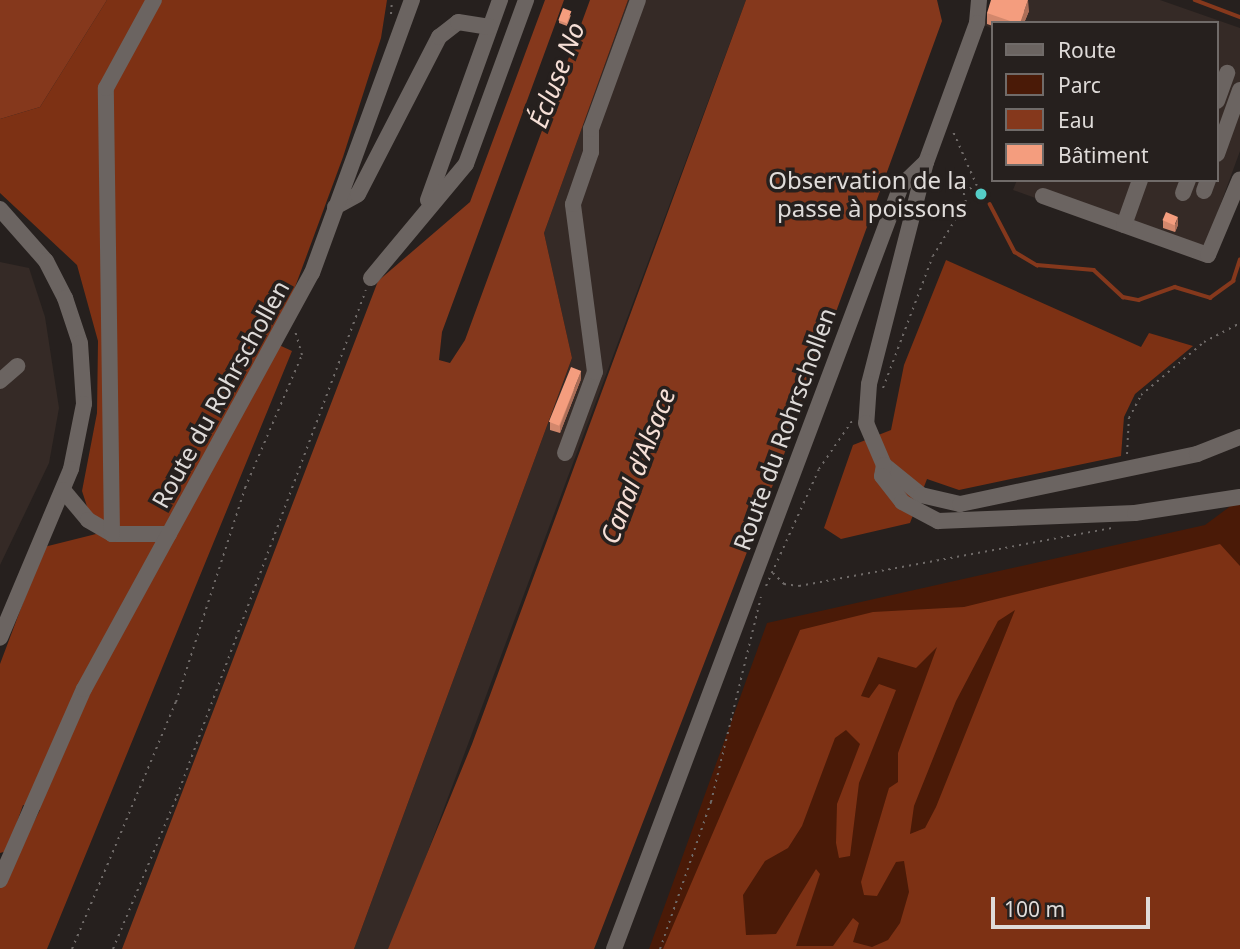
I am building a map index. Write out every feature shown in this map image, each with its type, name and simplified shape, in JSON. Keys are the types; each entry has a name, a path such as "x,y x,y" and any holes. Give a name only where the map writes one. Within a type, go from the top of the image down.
{"street":[{"path":"112,534 106,88 154,0"},
{"name":"Route du Rohrschollen","path":"0,880 84,689 285,326 335,207 412,0"},
{"path":"424,213 500,0"},
{"path":"371,278 466,164 526,0"},
{"path":"565,453 595,372 573,204 591,152 592,129 638,0"},
{"name":"Route du Rohrschollen","path":"614,949 901,186 926,162 977,23 979,0"},
{"path":"335,207 358,194 439,37 458,22 490,27"},
{"path":"1219,95 1227,73"},
{"path":"1219,148 1240,90"},
{"path":"926,162 866,404 884,465 883,476 902,502 939,522 959,523 1135,513 1240,497"},
{"path":"1042,196 1208,255 1240,179"},
{"path":"1124,225 1135,182"},
{"path":"0,209 57,279 80,343 82,426 63,491 0,638"},
{"path":"0,381 17,366"},
{"path":"884,465 921,495 960,505 1128,469 1240,437"},
{"path":"63,491 89,520 112,534"},
{"path":"959,523 960,505"},
{"name":"Route du Rohrschollen","path":"112,534 169,534"}],"path":[{"path":"660,949 711,802 751,627 772,572 833,445 887,381 933,256 966,202 963,191 977,186 956,131"},
{"path":"113,949 177,796 371,278"},
{"path":"1128,469 1129,418 1141,395 1203,342 1240,323"},
{"path":"72,949 176,702 246,488 302,355 302,339 285,326"},
{"path":"772,572 775,579 800,586 1114,528 1135,513"}],"shaded area":[{"path":"107,0 387,0 381,38 343,157 291,298 268,340 292,351 47,949 0,949 0,888 40,810 23,805 7,851 0,853 0,664 44,547 96,534 82,491 97,413 98,341 77,265 0,193 0,119 40,107"},
{"path":"628,0 746,0 403,918 388,949 354,949 572,358 544,233"},
{"path":"993,0 1160,0 1240,28 1240,151 1201,258 1013,190 1016,182 1219,182 1219,21 992,21 992,29 984,25"},
{"path":"946,260 1141,347 1149,333 1193,346 1135,394 1124,417 1121,456 959,490 927,479 910,523 841,539 824,528 853,445 891,430 904,365"},
{"path":"0,262 29,268 45,317 59,408 49,463 0,565"},
{"path":"1220,544 1240,566 1240,949 663,949 800,630 873,612 964,607","holes":["1015,610 936,807 925,828 910,834 914,806 956,701 998,621","937,647 898,753 898,782 889,788 861,882 864,895 877,896 896,862 904,861 909,892 900,923 888,940 872,947 853,942 859,923 853,918 833,946 796,946 820,874 816,869 776,934 746,935 743,895 765,861 788,848 802,826 835,738 846,730 860,744 837,804 836,843 839,858 850,856 859,783 896,690 879,684 869,698 861,696 878,657 916,668"]}],"green space":[{"path":"1240,499 1240,949 649,949 767,623 1205,525"}],"water":[{"path":"0,0 107,0 40,107 0,119"},
{"path":"545,0 564,0 442,332 439,360 450,363 465,340 590,0 628,0 544,233 572,358 354,949 122,949 378,281 470,202"},
{"name":"Canal d'Alsace","path":"746,0 937,0 942,21 774,482 594,949 388,949 472,744"}],"building":[{"path":"991,0 1028,0 1021,21 1010,21 987,13"},
{"path":"563,8 571,11 567,23 558,20"},
{"path":"1166,212 1178,217 1174,225 1162,220"},
{"path":"571,367 581,371 559,426 549,422"}],"waterway":[{"path":"1195,0 1240,17"},
{"path":"990,204 1015,252 1037,265 1094,270 1123,297 1139,300 1175,287 1210,298 1233,281 1240,260"}],"place":[{"name":"Observation de la passe à poissons","path":"981,194"}],"water label":[{"name":"Écluse No","path":"557,75"}]}
